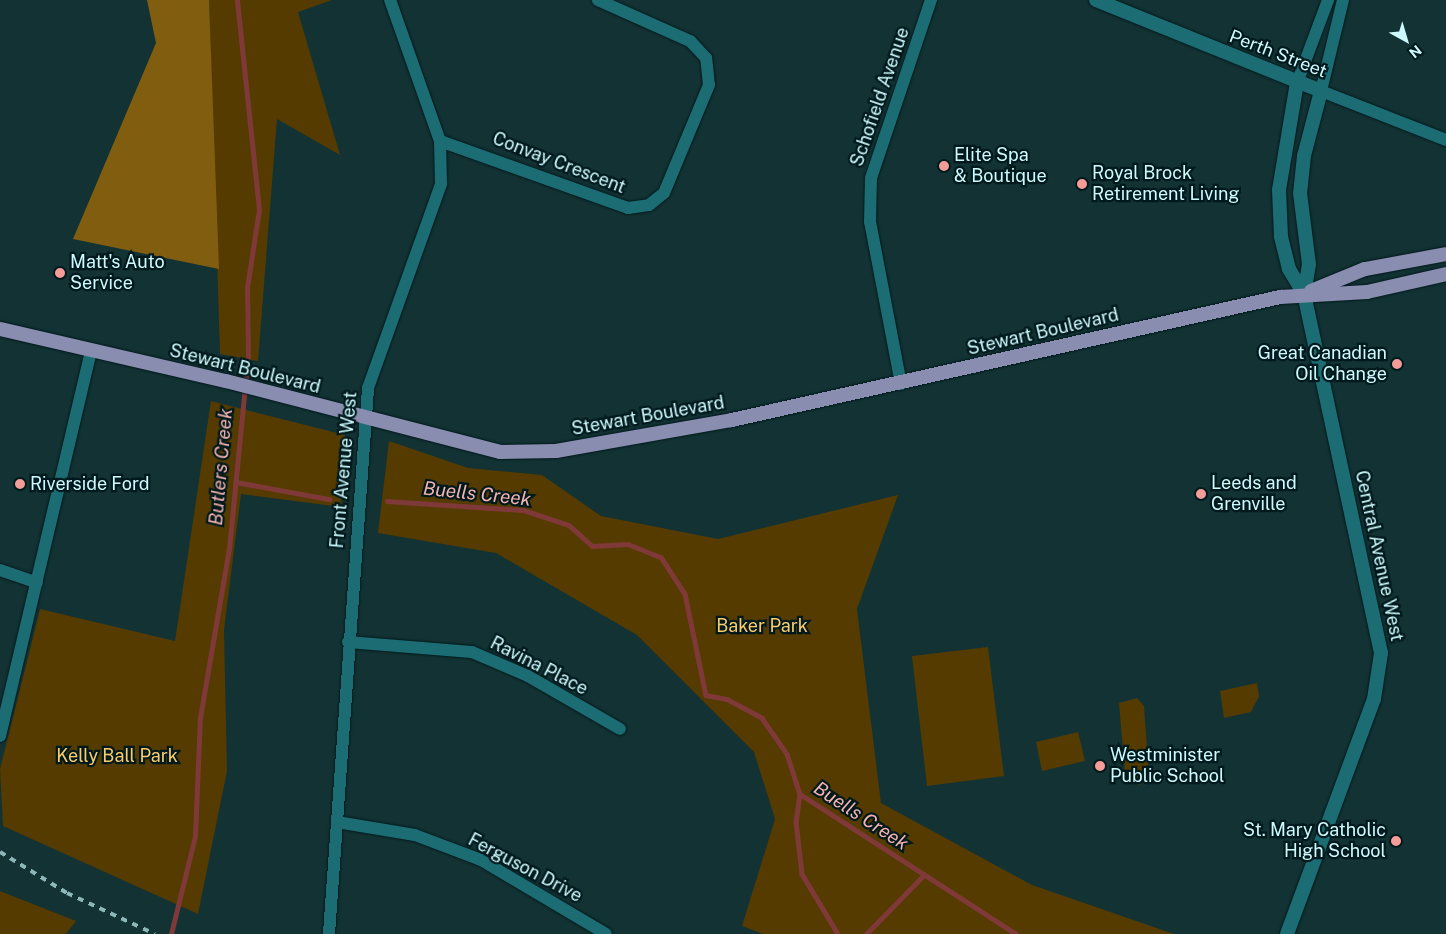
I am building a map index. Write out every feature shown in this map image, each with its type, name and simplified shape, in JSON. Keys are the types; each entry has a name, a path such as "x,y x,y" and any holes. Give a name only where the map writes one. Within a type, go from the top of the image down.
{"main road":[{"name":"Stewart Boulevard","path":"0,329 92,352 226,381 365,419 500,452 556,451 901,384 1304,294 1365,269 1446,254"},
{"name":"Stewart Boulevard","path":"1304,294 1368,292 1446,274"}],"street":[{"name":"Front Avenue West","path":"329,934 348,642 368,388 441,184 440,141 390,0"},
{"name":"Convay Crescent","path":"440,141 478,151 628,208 649,205 664,193 708,85 706,58 690,41 598,0"},
{"name":"Schofield Avenue","path":"901,384 870,222 871,178 931,0"},
{"name":"Perth Street","path":"1096,0 1118,4 1297,83 1446,140"},
{"name":"Central Avenue West","path":"1287,934 1374,699 1381,653 1304,294 1289,269 1278,212 1297,83 1328,0"},
{"name":"Central Avenue West","path":"1304,294 1308,264 1300,193 1304,156 1343,0"},
{"path":"0,736 92,352"},
{"path":"0,570 37,583"},
{"name":"Ravina Place","path":"348,642 472,652 528,676 620,729"},
{"name":"Ferguson Drive","path":"337,822 415,835 481,860 606,934"}],"green space":[{"path":"209,0 332,0 298,12 340,155 277,119 258,361 220,354"},
{"name":"Kelly Ball Park","path":"211,401 345,435 341,507 241,494 224,630 227,771 198,914 3,826 0,769 40,609 175,641"},
{"name":"Baker Park","path":"389,441 468,468 542,475 601,516 718,539 898,495 857,609 881,803 1032,885 1174,934 763,934 742,926 775,819 754,752 637,635 496,553 378,533"},
{"path":"988,647 1004,776 927,786 912,656"},
{"path":"1257,683 1259,696 1251,712 1224,718 1220,691"},
{"path":"1137,698 1144,706 1149,777 1139,785 1125,774 1119,703"},
{"path":"1078,732 1085,761 1042,771 1036,742"},
{"path":"0,891 76,921 66,934 0,934"}],"shaded area":[{"path":"147,0 209,0 219,269 73,239 156,43"}],"waterway":[{"name":"Butlers Creek","path":"171,934 195,836 200,718 229,549 248,356 247,288 259,210 237,0"},
{"name":"Buells Creek","path":"236,482 329,499"},
{"name":"Buells Creek","path":"387,501 523,510 569,525 592,546 628,544 661,557 685,594 706,695 727,699 762,718 787,754 800,794 1016,934"},
{"path":"800,794 796,822 802,874 838,934"},
{"path":"866,934 924,875"}],"railway":[{"path":"0,852 67,893 155,934"}],"place":[{"name":"Elite Spa & Boutique","path":"944,166"},
{"name":"Royal Brock Retirement Living","path":"1082,184"},
{"name":"Matt's Auto Service","path":"60,273"},
{"name":"Great Canadian Oil Change","path":"1397,364"},
{"name":"Riverside Ford","path":"20,484"},
{"name":"Leeds and Grenville","path":"1201,494"},
{"name":"Westminister Public School","path":"1100,766"},
{"name":"St. Mary Catholic High School","path":"1396,841"}]}
